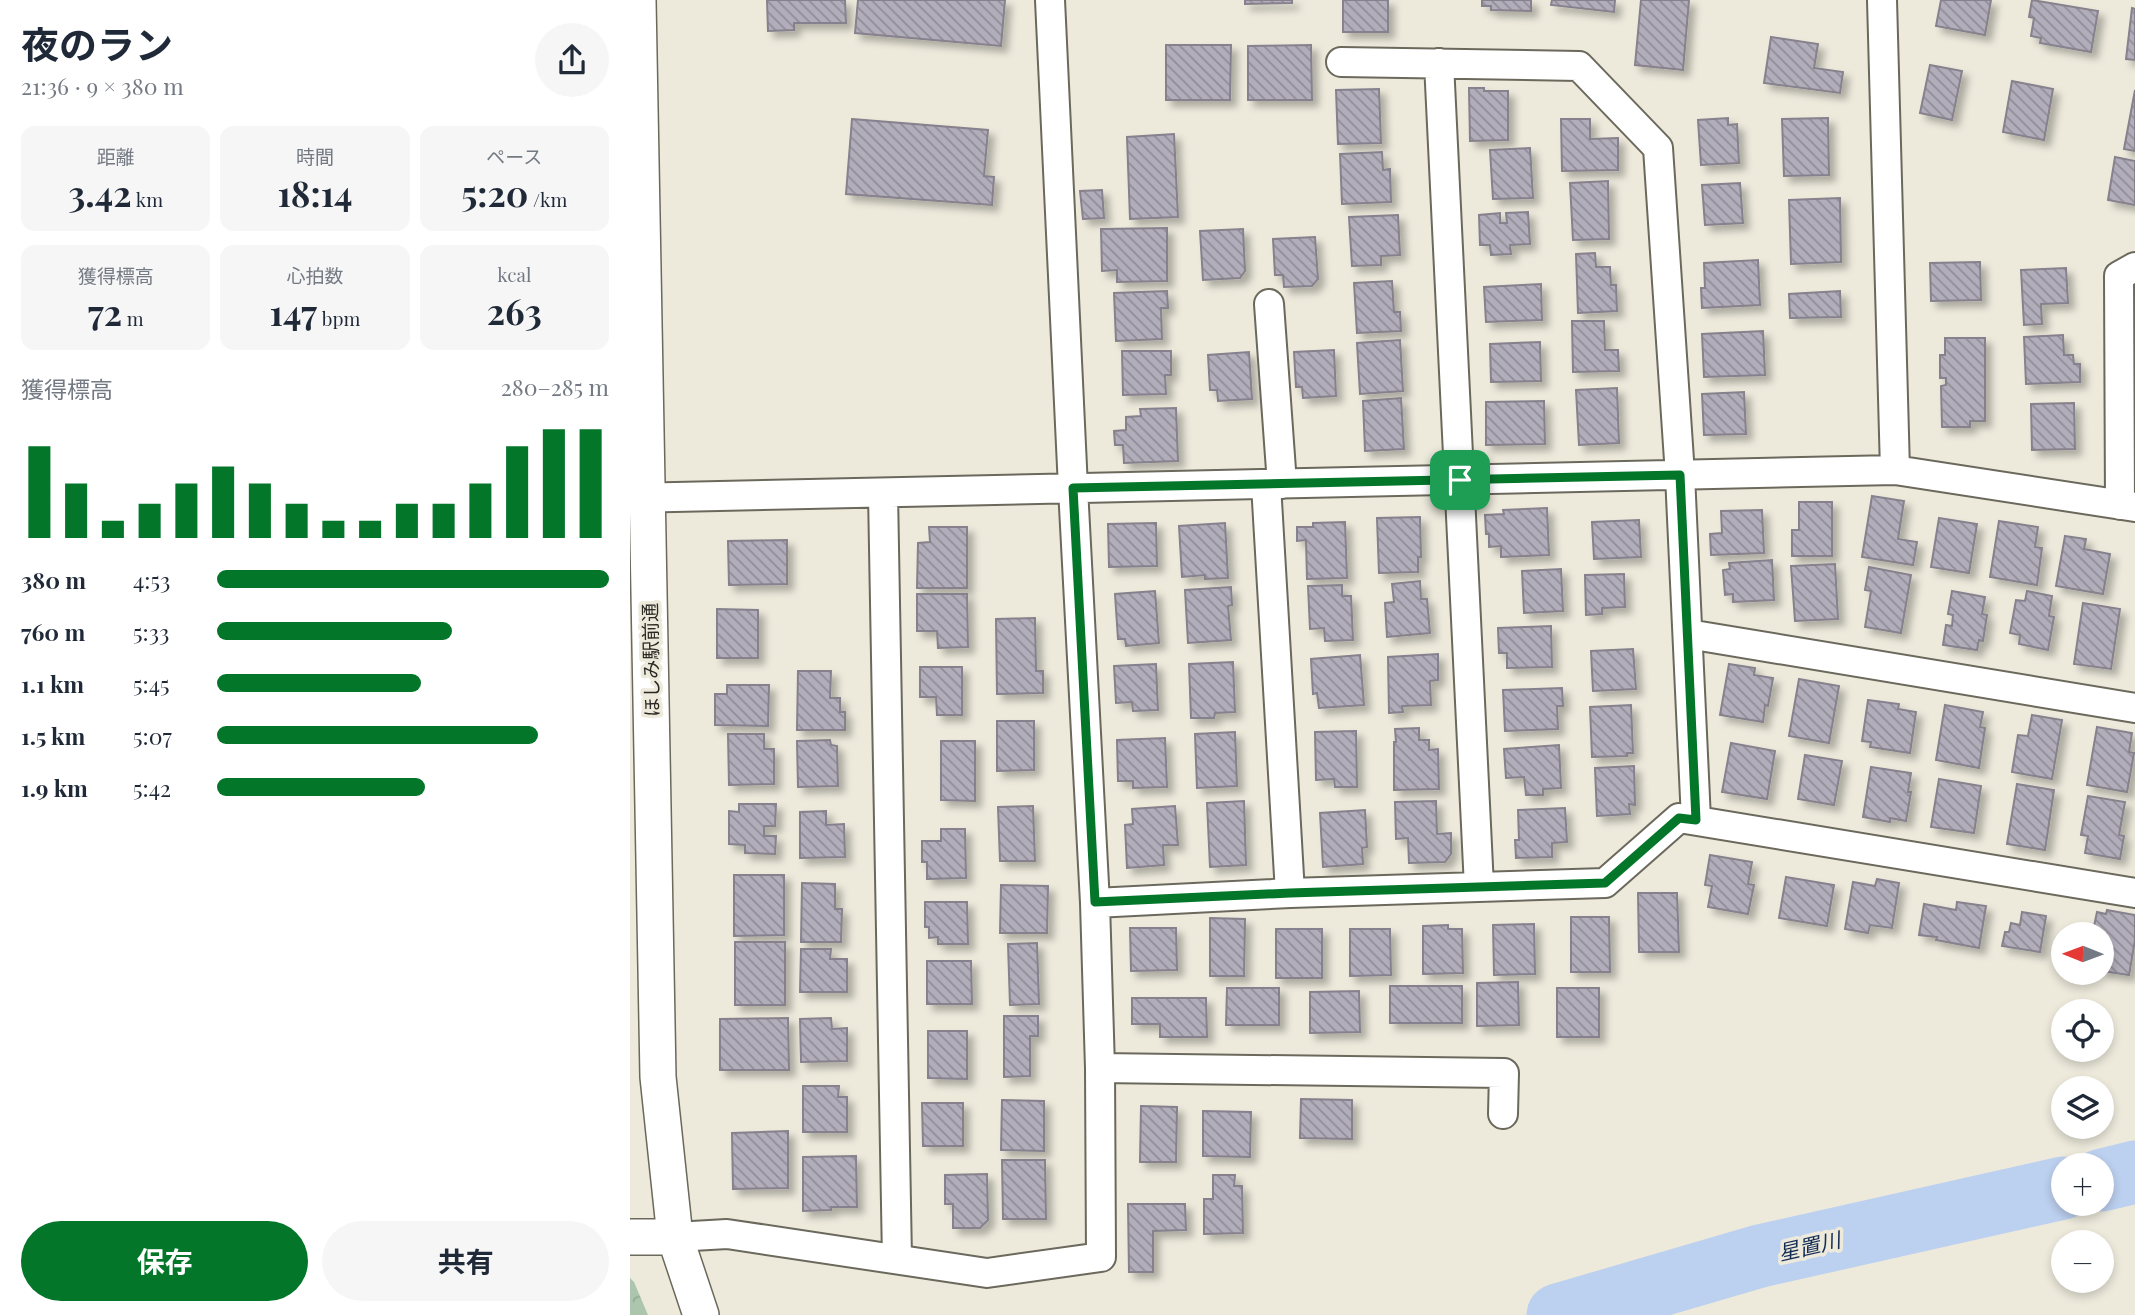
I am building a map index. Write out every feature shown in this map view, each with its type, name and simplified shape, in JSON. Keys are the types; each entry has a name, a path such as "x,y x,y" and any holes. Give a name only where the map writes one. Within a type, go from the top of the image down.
{"street":[{"path":"630,1237 727,1234 987,1273 1101,1257 1100,1068 1095,902 1050,0"},
{"path":"1882,0 1895,470"},
{"name":"ほしみ駅前通","path":"636,12 639,498 658,1077 675,1237 701,1315"},
{"path":"1341,62 1578,66 1658,148 1680,475 1696,820"},
{"path":"1439,63 1479,887"},
{"path":"639,498 1895,470 2127,506 2119,276 2135,267"},
{"path":"1269,304 1290,893"},
{"path":"883,493 897,1259"},
{"path":"1688,634 2135,708"},
{"path":"1095,902 1605,883 1679,818 2135,893"},
{"path":"1100,1068 1504,1073 1503,1114"}],"green space":[{"path":"630,1278 634,1282 648,1315 630,1315"}],"building":[{"path":"767,0 845,0 846,23 794,23 794,30 768,31"},
{"path":"858,0 1005,0 1001,46 855,33"},
{"path":"1245,0 1292,0 1292,3 1245,4"},
{"path":"1343,0 1388,0 1388,32 1343,32"},
{"path":"1482,0 1531,0 1531,11 1491,10 1491,6 1482,6"},
{"path":"1552,0 1615,0 1614,12 1551,5"},
{"path":"1641,0 1689,0 1683,70 1635,65"},
{"path":"1941,0 1991,0 1985,35 1936,26"},
{"path":"2032,0 2098,11 2091,52 2040,43 2041,38 2031,36 2034,18 2029,17"},
{"path":"2132,8 2135,9 2135,60 2126,59"},
{"path":"1771,37 1818,44 1814,68 1843,72 1840,93 1764,83"},
{"path":"1166,45 1231,45 1230,100 1166,100"},
{"path":"1311,45 1312,100 1248,100 1248,46"},
{"path":"1930,65 1962,71 1952,120 1920,113"},
{"path":"2012,81 2053,89 2044,140 2003,132"},
{"path":"1469,88 1508,91 1508,140 1470,141"},
{"path":"1379,89 1381,143 1338,144 1336,90"},
{"path":"2135,90 2135,151 2124,149"},
{"path":"1728,118 1728,125 1737,124 1739,163 1701,165 1698,120"},
{"path":"1828,118 1829,175 1784,176 1782,119"},
{"path":"852,119 988,130 984,176 994,177 992,205 846,194"},
{"path":"1561,119 1590,119 1590,139 1618,138 1618,170 1562,171"},
{"path":"1174,134 1178,217 1130,219 1127,137"},
{"path":"1530,148 1533,198 1493,199 1490,150"},
{"path":"1382,152 1383,170 1390,169 1391,202 1342,204 1340,154"},
{"path":"2115,157 2135,161 2135,205 2108,200"},
{"path":"1608,181 1609,239 1573,240 1570,183"},
{"path":"1740,183 1743,223 1705,225 1702,185"},
{"path":"1102,190 1104,218 1083,219 1080,191"},
{"path":"1840,198 1841,262 1791,264 1789,200"},
{"path":"1528,212 1530,244 1510,245 1511,254 1491,255 1490,245 1480,245 1479,215 1500,213 1500,223 1507,223 1506,213"},
{"path":"1398,215 1400,255 1381,256 1381,265 1352,266 1349,217"},
{"path":"1167,228 1167,281 1117,282 1117,270 1102,271 1101,229"},
{"path":"1243,229 1245,271 1240,278 1203,280 1200,231"},
{"path":"1315,237 1318,279 1312,286 1284,287 1283,275 1275,275 1273,239"},
{"path":"1595,253 1596,267 1610,267 1611,285 1616,285 1617,311 1578,313 1576,254"},
{"path":"1758,260 1760,305 1702,308 1701,288 1705,288 1704,263"},
{"path":"1980,262 1981,300 1931,301 1930,263"},
{"path":"2066,268 2068,303 2041,304 2042,324 2024,325 2021,270"},
{"path":"1392,281 1394,312 1400,312 1401,331 1357,333 1354,283"},
{"path":"1541,284 1542,320 1486,322 1484,287"},
{"path":"1167,291 1168,308 1161,308 1162,339 1116,341 1114,293"},
{"path":"1840,291 1841,317 1790,318 1789,294"},
{"path":"1572,321 1604,321 1605,350 1618,350 1619,371 1573,372"},
{"path":"1763,331 1765,375 1704,377 1702,334"},
{"path":"2063,335 2064,355 2073,355 2074,364 2080,364 2080,382 2026,384 2024,337"},
{"path":"1945,338 1985,338 1985,421 1970,421 1970,427 1942,427 1941,386 1946,385 1946,378 1940,378 1940,355 1945,355"},
{"path":"1400,340 1403,391 1360,394 1357,343"},
{"path":"1540,342 1541,381 1491,382 1490,344"},
{"path":"1334,350 1336,396 1303,398 1302,387 1296,387 1294,352"},
{"path":"1122,351 1171,351 1171,375 1165,375 1166,394 1123,395"},
{"path":"1249,352 1252,399 1218,401 1217,390 1210,390 1208,355"},
{"path":"1617,388 1619,443 1579,445 1576,390"},
{"path":"1744,392 1746,434 1704,435 1702,394"},
{"path":"1401,398 1404,449 1365,451 1363,401"},
{"path":"1544,401 1545,444 1486,445 1486,402"},
{"path":"2074,403 2075,449 2032,450 2031,404"},
{"path":"1176,408 1178,461 1124,463 1123,445 1115,445 1114,431 1126,430 1126,417 1141,416 1140,409"},
{"path":"1872,496 1904,501 1898,539 1917,542 1913,565 1862,557"},
{"path":"1799,502 1832,502 1832,556 1792,556 1792,530 1799,530"},
{"path":"1547,508 1549,555 1501,557 1501,546 1489,547 1485,515 1504,514 1503,510"},
{"path":"1762,510 1764,553 1711,555 1710,534 1722,533 1721,511"},
{"path":"1420,517 1421,557 1418,557 1418,572 1379,573 1377,518"},
{"path":"1939,518 1977,524 1969,573 1931,567"},
{"path":"1639,520 1641,557 1594,559 1592,522"},
{"path":"1999,521 2038,527 2035,547 2042,548 2037,585 1990,577"},
{"path":"1345,522 1347,578 1307,579 1306,540 1297,541 1297,527 1313,527 1313,523"},
{"path":"1156,523 1157,566 1109,567 1108,524"},
{"path":"1225,523 1228,578 1205,579 1205,575 1182,577 1179,526"},
{"path":"929,527 967,527 967,588 917,588 918,543 930,542"},
{"path":"2065,536 2086,539 2084,549 2110,554 2103,594 2056,586"},
{"path":"787,540 787,584 729,585 728,541"},
{"path":"1772,560 1774,600 1733,602 1733,594 1725,595 1723,570 1730,569 1729,563"},
{"path":"1835,564 1838,619 1795,621 1791,566"},
{"path":"1869,567 1911,575 1901,633 1865,627 1871,591 1865,590"},
{"path":"1561,569 1563,611 1524,613 1522,571"},
{"path":"1624,574 1625,607 1602,608 1602,614 1586,615 1585,575"},
{"path":"1420,581 1421,599 1427,599 1430,633 1387,637 1385,603 1394,602 1392,584"},
{"path":"1342,585 1342,596 1351,596 1353,640 1325,641 1324,628 1310,629 1308,586"},
{"path":"1231,587 1232,605 1228,606 1231,640 1188,643 1185,590"},
{"path":"1155,591 1159,643 1126,646 1125,639 1118,639 1115,594"},
{"path":"1952,591 1985,597 1982,614 1987,615 1983,641 1979,640 1977,650 1943,645 1946,625 1952,626 1953,615 1948,614"},
{"path":"2027,591 2052,596 2049,616 2054,617 2048,650 2019,644 2020,635 2010,633 2016,600 2025,601"},
{"path":"917,594 967,594 968,647 938,648 937,631 917,631"},
{"path":"2083,603 2120,609 2111,669 2074,664"},
{"path":"717,609 758,610 758,658 717,658"},
{"path":"1035,618 1036,671 1043,671 1043,693 997,694 996,619"},
{"path":"1551,626 1552,667 1507,668 1507,653 1499,653 1498,628"},
{"path":"1633,649 1636,689 1593,691 1591,651"},
{"path":"1438,654 1438,680 1430,681 1431,705 1402,706 1403,712 1389,713 1388,657"},
{"path":"1360,655 1364,705 1319,708 1317,693 1313,694 1311,659"},
{"path":"1233,662 1235,712 1215,713 1214,718 1191,718 1189,664"},
{"path":"1156,664 1158,710 1133,711 1132,702 1116,703 1114,666"},
{"path":"1729,664 1755,668 1754,675 1773,678 1763,722 1720,715"},
{"path":"920,667 962,667 962,715 937,715 936,697 920,697"},
{"path":"798,671 831,671 830,698 840,698 840,712 845,712 845,730 797,730"},
{"path":"1799,679 1839,686 1829,743 1789,736"},
{"path":"727,685 769,685 768,726 715,725 715,694 727,694"},
{"path":"1562,688 1563,706 1557,706 1558,729 1505,731 1503,690"},
{"path":"1868,700 1899,704 1898,709 1916,712 1910,753 1870,747 1871,742 1862,741"},
{"path":"1631,705 1633,753 1627,753 1627,756 1592,757 1590,707"},
{"path":"1945,705 1983,712 1980,727 1985,728 1979,768 1936,760"},
{"path":"2032,715 2062,720 2052,779 2012,772 2018,735 2028,736"},
{"path":"997,721 1034,721 1034,770 997,771"},
{"path":"2097,727 2132,733 2129,752 2134,753 2127,792 2087,785"},
{"path":"1419,728 1419,740 1429,740 1429,750 1438,749 1439,789 1394,790 1395,729"},
{"path":"1356,731 1357,787 1335,787 1334,779 1316,780 1315,732"},
{"path":"1235,732 1237,786 1197,788 1195,734"},
{"path":"728,734 764,734 764,749 774,749 774,784 729,785"},
{"path":"1165,738 1167,787 1133,788 1133,781 1118,781 1117,740"},
{"path":"830,740 831,745 837,746 838,786 798,787 797,741"},
{"path":"941,741 975,741 975,801 941,800"},
{"path":"1731,743 1775,751 1767,799 1722,792"},
{"path":"1559,745 1561,788 1543,789 1543,795 1526,795 1524,777 1506,778 1504,749"},
{"path":"1805,755 1842,761 1834,805 1798,799"},
{"path":"1634,766 1635,805 1629,804 1630,814 1597,816 1595,768"},
{"path":"1871,767 1911,773 1906,821 1890,818 1890,822 1863,817"},
{"path":"1939,779 1981,786 1974,833 1931,827"},
{"path":"2017,784 2054,790 2045,850 2007,844"},
{"path":"2088,796 2125,802 2119,835 2124,836 2120,859 2085,853 2088,836 2081,835"},
{"path":"1244,801 1246,865 1210,867 1207,803"},
{"path":"1436,801 1437,834 1451,833 1451,854 1445,862 1409,863 1408,838 1396,839 1395,802"},
{"path":"739,804 776,804 775,826 764,826 764,836 776,836 775,854 745,853 745,845 729,844 729,811 739,812"},
{"path":"1033,806 1035,861 1000,861 998,807"},
{"path":"1175,806 1178,845 1163,845 1164,865 1127,868 1125,825 1133,824 1132,809"},
{"path":"1565,808 1567,842 1552,843 1552,857 1516,858 1515,840 1519,840 1518,810"},
{"path":"1365,810 1367,847 1362,848 1363,864 1323,867 1320,813"},
{"path":"826,811 826,825 844,824 845,857 800,858 800,812"},
{"path":"941,829 965,829 966,878 927,879 927,862 922,862 922,841 941,841"},
{"path":"1710,855 1752,862 1748,884 1754,885 1748,914 1708,907 1712,886 1705,885"},
{"path":"734,875 784,875 784,935 734,936"},
{"path":"1786,877 1834,885 1827,926 1779,918"},
{"path":"1877,879 1899,883 1892,928 1870,925 1868,933 1845,929 1853,882 1875,886"},
{"path":"802,883 835,884 835,909 842,909 841,942 801,942"},
{"path":"1001,885 1048,886 1047,933 1000,933"},
{"path":"1638,893 1677,893 1679,952 1639,952"},
{"path":"925,902 967,902 968,944 938,944 938,937 929,938 929,927 925,927"},
{"path":"1957,902 1986,906 1979,948 1919,935 1924,904 1956,910"},
{"path":"2107,910 2135,915 2135,940 2129,975 2114,973 2114,922 2095,922 2097,912 2106,914"},
{"path":"2022,912 2046,916 2040,952 2002,946 2005,932 2009,932 2011,923 2020,925"},
{"path":"1571,917 1609,917 1610,972 1571,972"},
{"path":"1210,918 1245,919 1244,976 1210,976"},
{"path":"1534,924 1535,974 1494,975 1493,925"},
{"path":"1448,925 1448,929 1462,929 1463,973 1423,974 1423,926"},
{"path":"1130,928 1176,928 1177,970 1131,971"},
{"path":"1276,929 1322,929 1322,978 1276,978"},
{"path":"1350,929 1390,929 1391,975 1350,976"},
{"path":"735,942 785,942 785,1005 735,1005"},
{"path":"1037,943 1039,1004 1010,1005 1008,944"},
{"path":"801,949 831,949 830,959 847,959 847,992 800,992"},
{"path":"927,961 971,961 972,1004 927,1004"},
{"path":"1518,982 1519,1025 1477,1026 1477,983"},
{"path":"1390,986 1462,986 1462,1023 1390,1023"},
{"path":"1227,988 1279,988 1279,1025 1226,1025"},
{"path":"1557,988 1599,988 1599,1037 1557,1037"},
{"path":"1359,991 1360,1032 1310,1033 1310,992"},
{"path":"1132,998 1206,998 1207,1037 1160,1037 1160,1024 1132,1024"},
{"path":"1004,1016 1038,1016 1038,1036 1030,1036 1030,1076 1004,1077"},
{"path":"788,1018 789,1070 720,1070 720,1019"},
{"path":"831,1018 832,1029 847,1028 847,1061 801,1062 800,1019"},
{"path":"928,1031 967,1031 967,1079 928,1078"},
{"path":"803,1086 839,1086 838,1097 847,1097 847,1132 803,1132"},
{"path":"1301,1099 1352,1100 1352,1139 1300,1138"},
{"path":"1002,1100 1044,1101 1044,1151 1001,1150"},
{"path":"922,1103 963,1103 963,1146 923,1146"},
{"path":"1141,1106 1177,1107 1176,1162 1140,1162"},
{"path":"1203,1111 1251,1112 1250,1157 1203,1156"},
{"path":"788,1131 788,1188 733,1189 732,1133"},
{"path":"856,1156 857,1207 803,1211 803,1157"},
{"path":"1002,1160 1045,1160 1046,1219 1003,1219"},
{"path":"987,1174 988,1220 980,1228 953,1228 953,1204 945,1204 945,1175"},
{"path":"1213,1175 1235,1175 1234,1186 1242,1186 1243,1233 1204,1234 1204,1199 1213,1199"},
{"path":"1128,1204 1185,1204 1186,1230 1153,1231 1153,1272 1129,1272"}],"waterway":[{"name":"星置川","path":"2114,1177 2135,1172"},
{"name":"星置川","path":"1558,1315 1760,1256 2051,1191"}],"route":[{"path":"1680,475 1696,820 1679,818 1605,883 1095,902 1073,488 1460,480 1680,475"}]}
